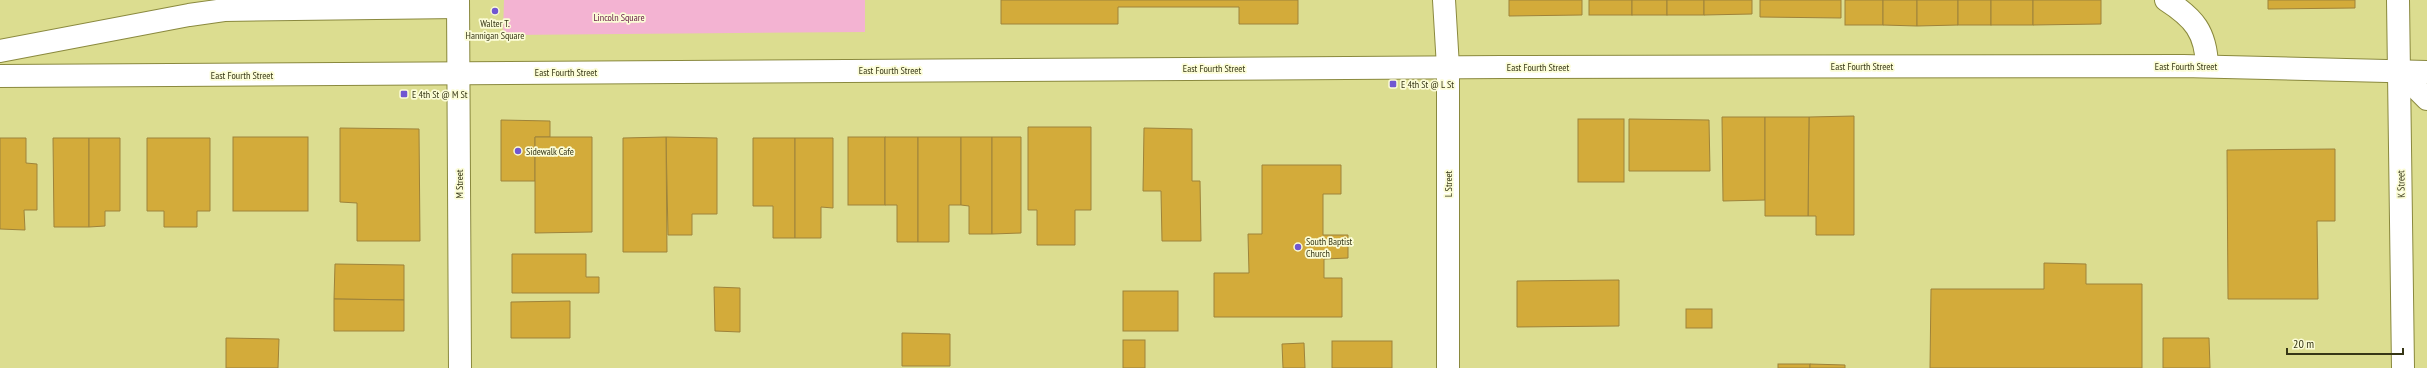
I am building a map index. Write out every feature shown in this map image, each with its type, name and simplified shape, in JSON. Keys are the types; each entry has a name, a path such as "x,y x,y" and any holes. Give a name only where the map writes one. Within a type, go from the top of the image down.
{"street":[{"name":"L Street","path":"1444,0 1448,67 1448,368"},
{"path":"2166,0 2180,10 2201,32 2205,42 2206,66"},
{"name":"K Street","path":"2398,0 2403,368"},
{"path":"0,51 189,15 224,10 458,4"},
{"name":"M Street","path":"458,4 460,368"},
{"name":"East Fourth Street","path":"0,76 1448,67 2206,66 2427,72"},
{"path":"2399,71 2427,99"}],"green space":[{"name":"Lincoln Square","path":"504,0 865,0 865,32 503,35"}],"building":[{"path":"1001,0 1298,0 1298,24 1239,24 1239,7 1118,7 1118,24 1001,24"},
{"path":"1509,0 1582,0 1582,15 1509,16"},
{"path":"1589,0 1632,0 1632,15 1589,15"},
{"path":"1632,0 1667,0 1667,15 1632,15"},
{"path":"1667,0 1704,0 1704,15 1667,15"},
{"path":"1704,0 1752,0 1752,14 1704,15"},
{"path":"1760,0 1841,0 1841,18 1760,17"},
{"path":"1845,0 1883,0 1883,25 1845,25"},
{"path":"1883,0 1917,0 1917,26 1883,25"},
{"path":"1917,0 1958,0 1958,25 1917,26"},
{"path":"1958,0 1991,0 1991,25 1958,25"},
{"path":"1991,0 2033,0 2033,25 1991,25"},
{"path":"2033,0 2101,0 2101,24 2033,25"},
{"path":"2268,0 2355,0 2355,8 2268,9"},
{"path":"1854,116 1854,235 1816,235 1816,216 1808,216 1809,117"},
{"path":"1722,117 1765,117 1765,200 1723,201"},
{"path":"1765,117 1809,117 1808,216 1765,216"},
{"path":"1578,119 1624,119 1624,182 1578,182"},
{"path":"1629,119 1709,120 1710,171 1629,171"},
{"name":"Sidewalk Cafe","path":"501,120 550,121 550,137 535,137 535,181 501,181"},
{"path":"1028,127 1091,127 1091,210 1075,210 1075,245 1037,245 1037,210 1028,210"},
{"path":"340,128 419,129 420,241 357,241 357,203 340,202"},
{"path":"1144,128 1192,129 1192,181 1200,181 1201,241 1162,241 1161,191 1143,191"},
{"path":"233,137 308,137 308,211 233,211"},
{"path":"535,137 592,137 592,232 535,233"},
{"path":"666,137 717,138 717,214 692,214 692,235 668,235"},
{"path":"666,137 667,252 623,252 623,138"},
{"path":"848,137 885,137 885,205 848,205"},
{"path":"885,137 918,137 918,242 897,242 897,205 885,205"},
{"path":"918,137 961,137 961,205 949,205 949,242 918,242"},
{"path":"961,137 992,137 992,234 969,234 969,206 961,205"},
{"path":"992,137 1021,137 1021,233 992,234"},
{"path":"0,138 26,138 26,163 37,164 37,210 24,210 25,230 0,229"},
{"path":"53,138 89,138 89,227 54,227"},
{"path":"89,138 120,138 120,211 105,211 105,226 89,227"},
{"path":"147,138 210,138 210,211 197,211 197,227 164,227 164,211 147,211"},
{"path":"753,138 795,138 795,238 773,238 773,206 753,206"},
{"path":"795,138 833,138 833,208 821,207 821,238 795,238"},
{"path":"2335,149 2335,221 2317,221 2318,299 2228,299 2227,150"},
{"name":"South Baptist Church","path":"1262,165 1341,165 1341,194 1323,194 1323,235 1348,235 1348,258 1324,259 1324,278 1342,278 1342,317 1214,317 1214,273 1249,273 1248,234 1262,234"},
{"path":"512,254 586,254 586,277 599,277 599,293 512,293"},
{"path":"2044,263 2086,264 2086,284 2142,284 2142,368 1930,368 1931,289 2044,289"},
{"path":"335,264 404,265 404,300 334,299"},
{"path":"1619,280 1619,326 1517,327 1517,281"},
{"path":"714,287 740,288 740,332 715,331"},
{"path":"1123,291 1178,291 1178,331 1123,331"},
{"path":"334,299 404,300 404,331 334,331"},
{"path":"570,301 570,338 511,338 511,302"},
{"path":"1686,309 1712,309 1712,328 1686,328"},
{"path":"902,333 950,334 950,366 902,366"},
{"path":"226,338 279,339 278,368 226,368"},
{"path":"2163,338 2209,338 2210,368 2163,368"},
{"path":"1123,340 1145,340 1145,368 1123,368"},
{"path":"1332,341 1392,341 1392,368 1332,368"},
{"path":"1304,343 1305,368 1283,368 1282,344"},
{"path":"1778,364 1810,364 1810,368 1778,368"},
{"path":"1810,364 1845,365 1845,368 1810,368"}],"place":[{"name":"Walter T. Hannigan Square","path":"495,11"},
{"name":"E 4th St @ L St","path":"1393,84"},
{"name":"E 4th St @ M St","path":"404,94"},
{"name":"Sidewalk Cafe","path":"518,151"},
{"name":"South Baptist Church","path":"1298,247"}]}
